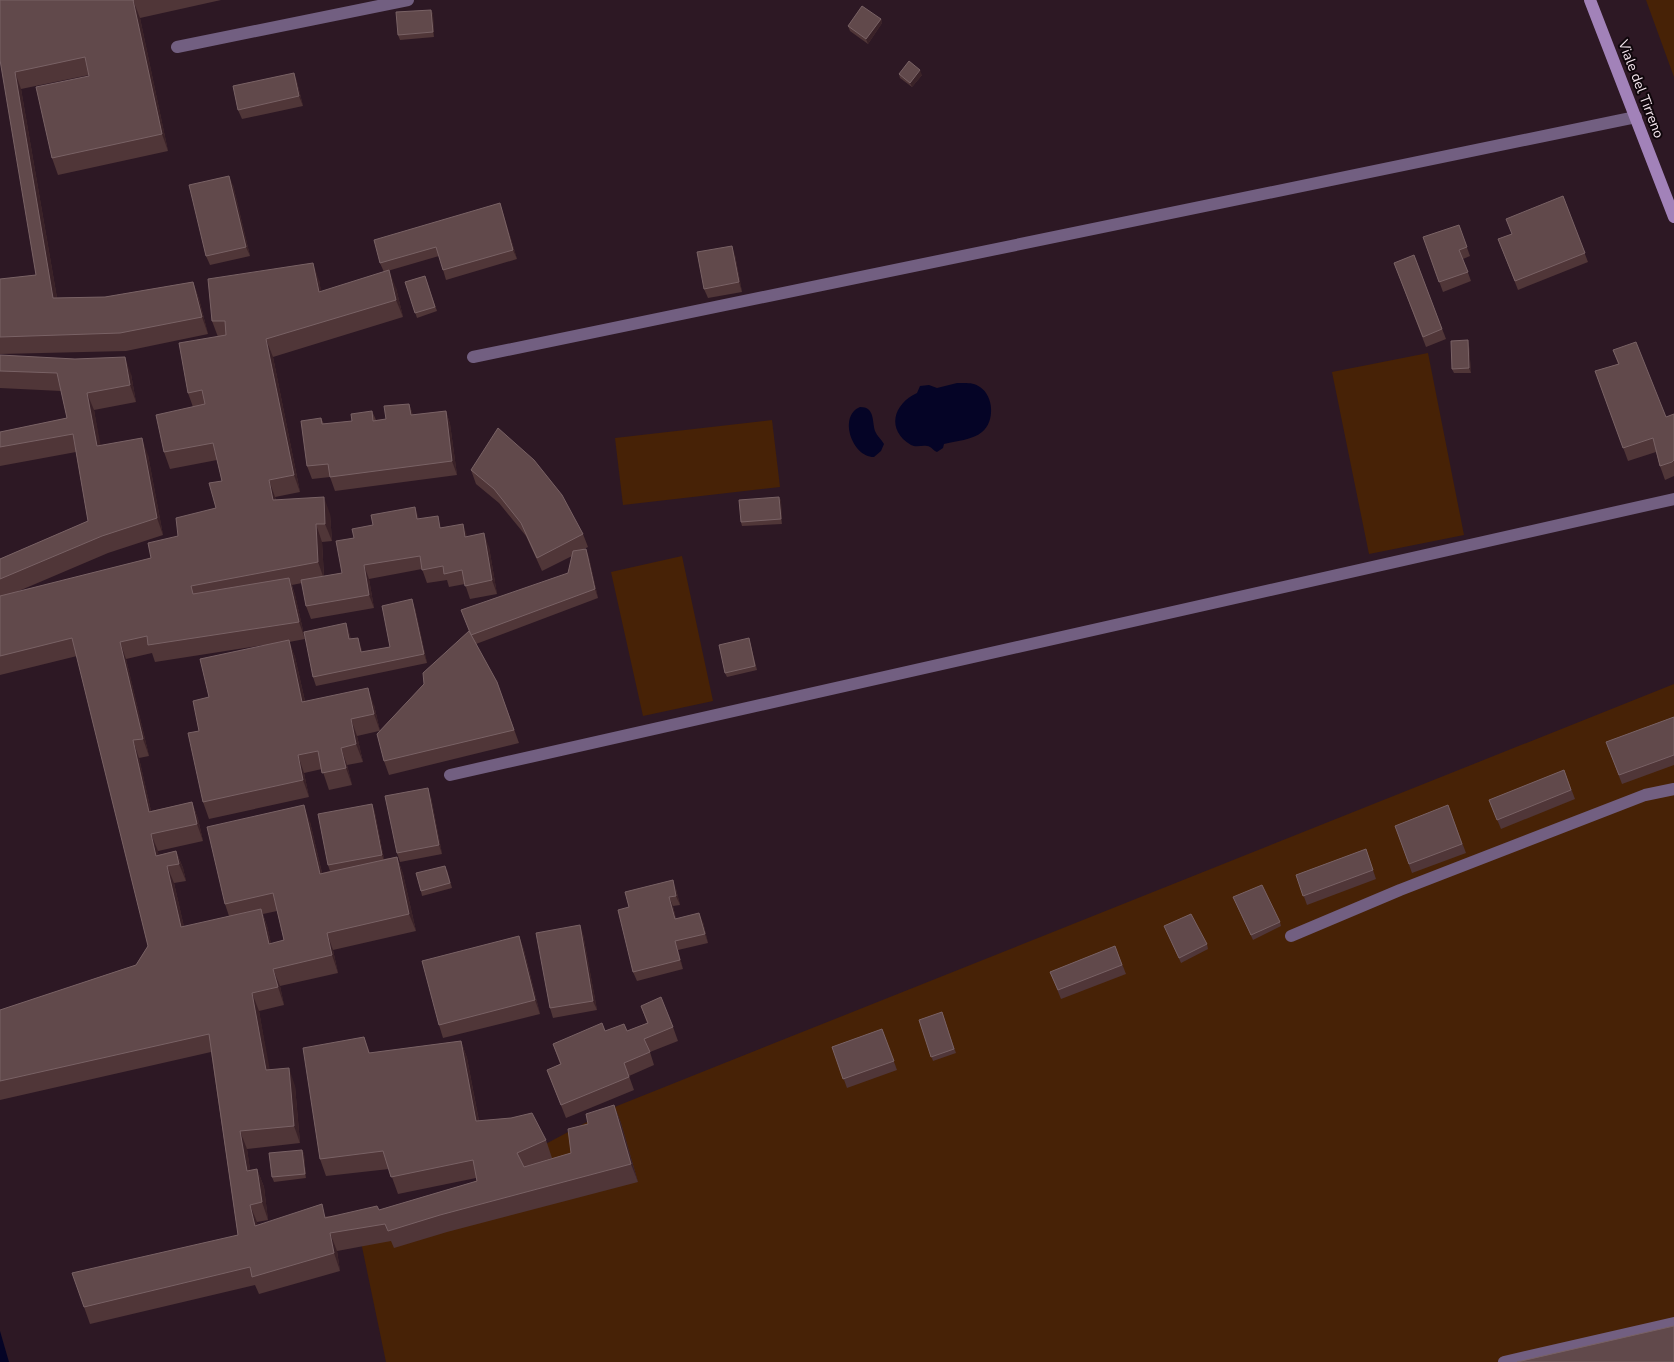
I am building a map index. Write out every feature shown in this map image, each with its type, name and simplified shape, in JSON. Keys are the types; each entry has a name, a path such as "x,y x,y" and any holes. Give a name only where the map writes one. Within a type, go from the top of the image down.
{"main road":[{"name":"Viale del Tirreno","path":"1590,0 1674,217"}],"lane":[{"path":"177,46 408,0"},
{"path":"474,357 1636,117"},
{"path":"450,775 1674,499"},
{"path":"1291,936 1400,890 1645,795 1674,789"},
{"path":"1504,1362 1674,1323"}],"shaded area":[{"path":"1646,0 1674,0 1674,77"},
{"path":"1428,353 1464,535 1369,554 1332,372"},
{"path":"772,420 780,487 623,505 615,438"},
{"path":"682,556 713,701 643,716 611,572"},
{"path":"1674,684 1674,1362 386,1362 361,1242 617,1106"}],"water":[{"path":"957,383 975,384 985,391 991,409 991,416 986,428 978,435 969,439 944,444 943,448 937,452 928,446 911,445 903,439 896,425 898,410 902,404 917,393 920,386 929,385 937,388"},
{"path":"860,407 871,412 875,431 884,444 881,451 874,457 866,455 859,450 850,435 850,419 853,412"},
{"path":"0,1331 9,1362 0,1362"}],"building":[{"path":"0,0 133,0 162,134 52,158 36,87 89,76 85,57 15,72 53,298 105,297 193,282 202,317 120,333 0,337 0,279 36,275 0,60"},
{"path":"862,6 881,19 866,39 848,26"},
{"path":"431,10 433,32 398,35 396,12"},
{"path":"909,61 920,70 910,83 899,74"},
{"path":"294,73 299,96 238,110 233,86"},
{"path":"229,176 246,247 206,256 189,185"},
{"path":"1563,196 1585,253 1515,281 1498,239 1512,234 1506,219"},
{"path":"500,203 513,250 443,270 436,247 380,263 374,240"},
{"path":"1459,225 1467,247 1459,250 1468,272 1439,282 1423,237"},
{"path":"732,246 739,282 704,289 697,252"},
{"path":"1414,255 1442,329 1423,337 1394,263"},
{"path":"313,263 319,292 389,270 396,300 266,339 294,475 269,480 273,500 324,497 325,524 316,524 318,562 191,586 193,594 289,578 299,622 148,645 147,636 120,642 143,739 133,740 149,812 192,802 197,824 151,834 156,856 176,851 179,864 167,866 181,927 261,909 269,944 284,940 273,893 225,904 207,827 304,805 320,874 397,857 409,914 327,933 332,955 273,969 278,987 252,993 266,1070 289,1068 294,1126 240,1131 247,1171 257,1169 262,1202 250,1205 255,1226 322,1204 325,1218 377,1206 379,1210 477,1181 473,1160 391,1177 383,1151 320,1159 303,1048 364,1037 369,1053 461,1041 476,1121 511,1118 532,1113 546,1140 517,1153 524,1167 571,1153 568,1129 588,1124 586,1114 614,1105 631,1164 440,1215 388,1231 385,1224 330,1233 334,1253 252,1277 250,1267 84,1307 72,1273 238,1235 209,1034 0,1081 0,1010 136,965 148,946 72,638 0,656 0,596 151,558 148,543 178,536 176,518 216,508 209,483 222,481 213,443 164,452 156,415 205,404 202,390 188,393 179,343 226,335 225,321 212,321 208,279"},
{"path":"425,276 435,307 415,313 405,282"},
{"path":"1468,340 1469,368 1452,369 1451,341"},
{"path":"1636,342 1666,417 1674,414 1674,460 1660,466 1653,438 1623,448 1595,371 1619,364 1613,350"},
{"path":"0,355 75,359 125,357 130,385 87,393 97,446 142,438 157,518 102,536 0,579 0,559 88,521 73,434 0,447 0,432 67,418 57,373 0,371"},
{"path":"409,404 411,415 446,411 452,461 330,477 328,464 307,466 301,421 321,418 322,424 352,421 351,414 372,411 373,421 386,419 384,406"},
{"path":"498,428 534,460 562,495 583,534 537,558 521,523 494,489 471,470"},
{"path":"779,497 781,519 741,522 739,500"},
{"path":"415,507 417,519 438,516 440,528 463,524 465,537 484,533 492,580 465,586 462,570 444,574 443,566 422,570 420,556 364,565 369,595 306,606 301,580 342,573 336,541 354,538 352,529 373,525 371,515"},
{"path":"586,549 595,589 471,635 461,610 568,573 573,551"},
{"path":"412,599 424,654 313,677 304,632 346,623 349,639 358,638 361,652 390,647 382,606"},
{"path":"469,631 497,682 514,730 384,761 377,734 424,684 423,673"},
{"path":"749,638 755,666 725,673 719,645"},
{"path":"289,640 302,702 368,688 374,714 351,719 356,744 341,748 346,768 322,773 318,751 298,755 303,780 203,802 188,733 199,731 193,701 209,697 200,659"},
{"path":"1674,717 1674,755 1619,775 1606,742"},
{"path":"1564,770 1571,790 1497,820 1489,800"},
{"path":"428,788 439,845 397,853 385,796"},
{"path":"372,804 382,855 328,865 318,814"},
{"path":"1448,805 1462,844 1409,864 1395,826"},
{"path":"1366,849 1373,870 1303,896 1296,875"},
{"path":"445,866 450,883 421,891 416,873"},
{"path":"673,880 676,896 669,897 675,919 699,913 705,934 675,941 680,960 633,972 618,910 629,907 625,892"},
{"path":"1262,885 1280,922 1251,935 1233,897"},
{"path":"1191,914 1207,944 1179,958 1164,926"},
{"path":"580,925 593,1001 550,1008 536,933"},
{"path":"519,936 535,1000 439,1025 422,961"},
{"path":"1115,946 1122,965 1058,990 1050,972"},
{"path":"661,997 673,1027 644,1039 650,1052 624,1063 629,1077 561,1105 547,1070 561,1064 553,1044 602,1023 605,1031 624,1024 627,1031 648,1023 641,1006"},
{"path":"942,1012 954,1049 931,1057 919,1020"},
{"path":"882,1029 894,1061 843,1079 832,1047"},
{"path":"302,1150 305,1174 272,1177 269,1153"},
{"path":"1674,1326 1674,1362 1517,1362"}]}
